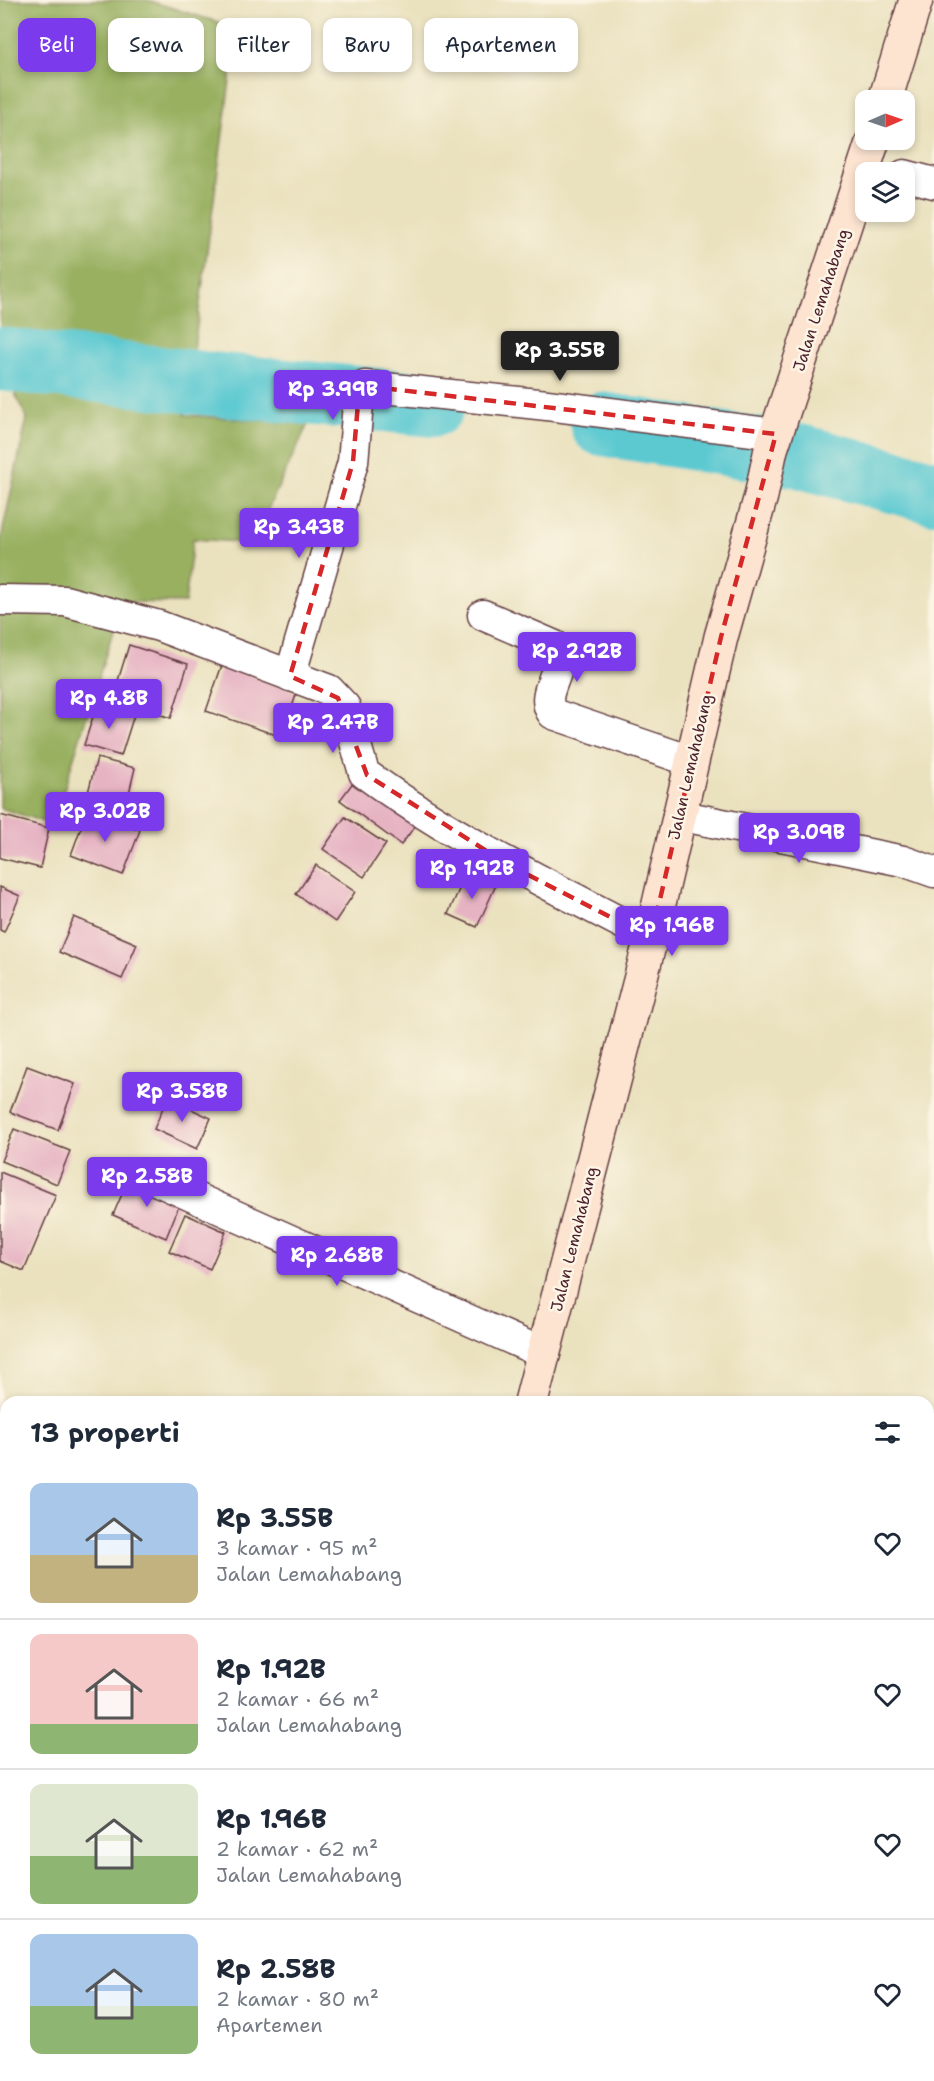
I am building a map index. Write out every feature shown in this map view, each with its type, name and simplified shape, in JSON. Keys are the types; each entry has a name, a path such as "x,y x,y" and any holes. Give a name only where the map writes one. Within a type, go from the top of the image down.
{"street":[{"path":"888,90 916,0"},
{"name":"Jalan Lemahabang","path":"533,1396 651,938 678,815 722,637 774,442 877,159"},
{"path":"915,178 934,183"},
{"path":"290,676 354,454 359,392 365,386 373,385 774,442"},
{"path":"0,600 65,602 138,620 329,690 345,707 360,767 367,775 441,825 507,864 651,938"},
{"path":"483,615 555,646 559,652 559,663 547,699 553,714 691,761"},
{"path":"678,815 903,861 934,872"},
{"path":"149,1177 545,1354"}],"highlighted area":[{"path":"365,386 776,434 721,637 651,938 507,864 367,775 338,698 290,676 353,462 359,392"}],"green space":[{"path":"0,0 147,0 216,21 216,72 231,72 185,415 308,424 252,543 193,539 185,603 122,602 53,825 0,808 0,543 27,418 0,363"}],"building":[{"path":"129,645 188,664 171,718 112,700"},
{"path":"222,665 297,692 282,737 206,711"},
{"path":"97,704 134,715 121,756 84,745"},
{"path":"97,758 135,768 124,814 85,804"},
{"path":"360,773 421,818 401,845 340,800"},
{"path":"87,811 140,830 123,875 71,855"},
{"path":"0,815 49,828 40,868 0,858"},
{"path":"345,817 386,844 364,877 323,849"},
{"path":"316,865 355,892 335,922 296,894"},
{"path":"467,872 496,885 477,927 448,914"},
{"path":"0,887 20,896 4,932 0,930"},
{"path":"74,917 137,944 122,979 59,952"},
{"path":"27,1066 75,1084 58,1130 10,1112"},
{"path":"167,1098 211,1118 197,1149 154,1129"},
{"path":"14,1129 70,1151 57,1184 1,1161"},
{"path":"0,1172 56,1195 24,1271 0,1261"},
{"path":"129,1178 181,1201 166,1238 113,1215"},
{"path":"185,1214 226,1232 210,1269 169,1251"}],"waterway":[{"path":"0,359 202,383 433,405"},
{"path":"602,424 799,456 934,492"}]}
